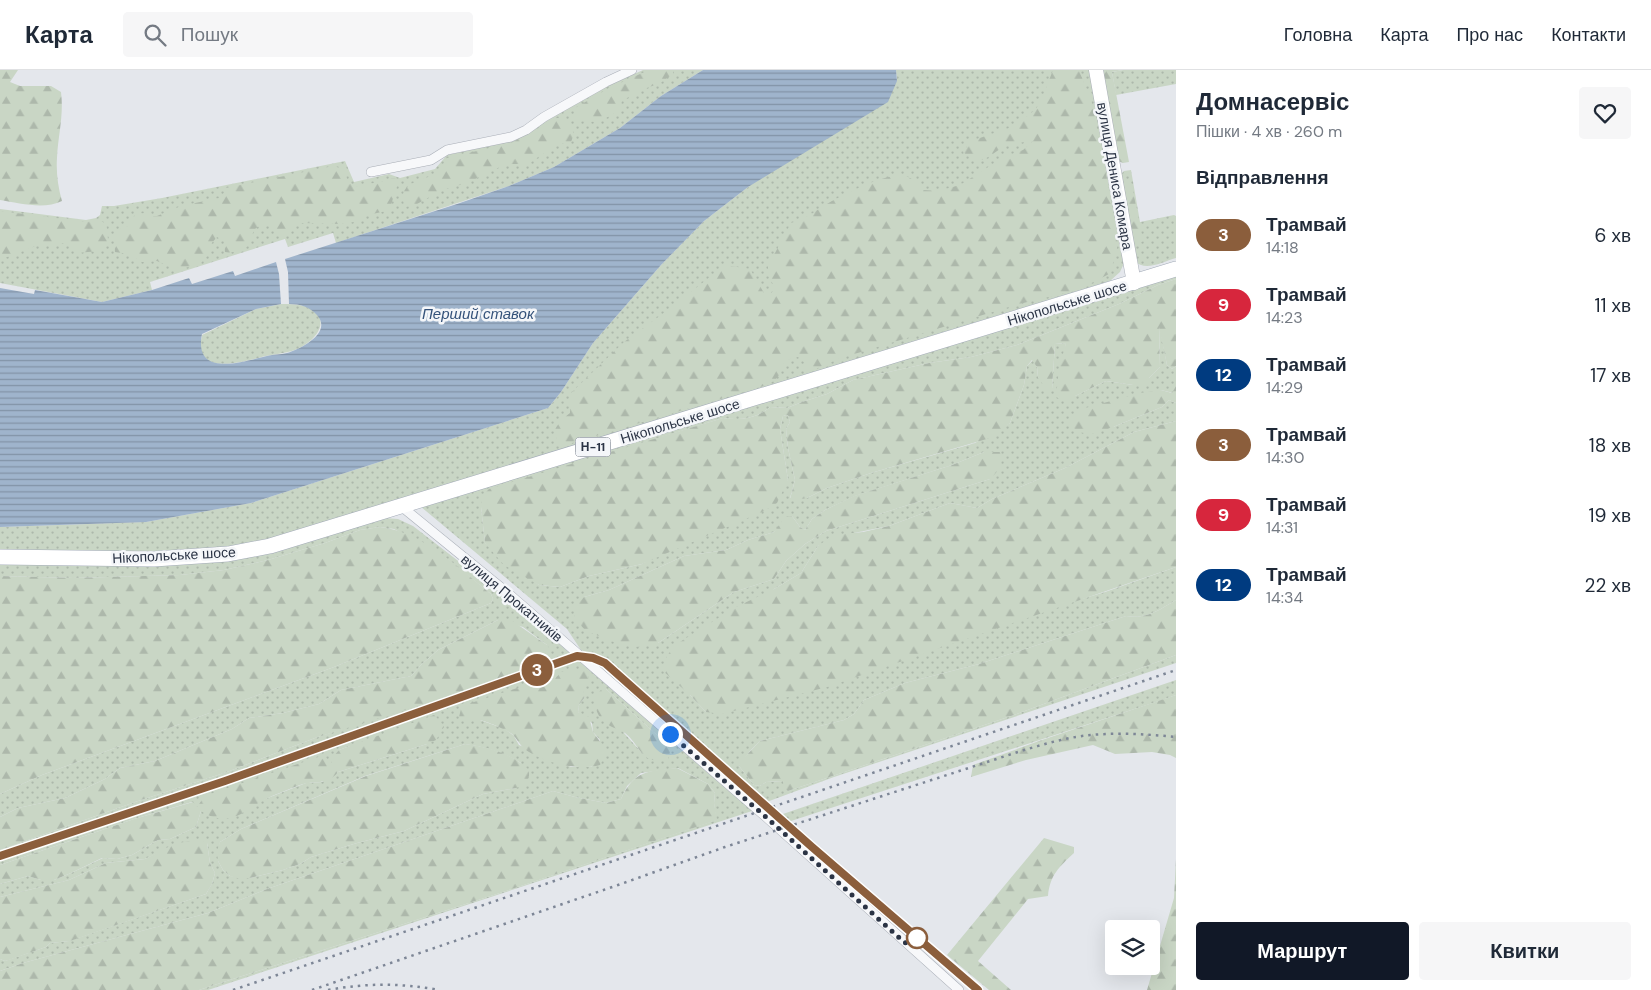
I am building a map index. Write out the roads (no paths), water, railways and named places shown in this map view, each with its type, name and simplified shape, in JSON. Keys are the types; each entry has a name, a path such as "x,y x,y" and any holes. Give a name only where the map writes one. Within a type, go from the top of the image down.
{"main road":[{"name":"Нікопольське шосе","path":"0,557 154,559 228,554 270,546 1176,269"}],"street":[{"path":"371,172 430,160 447,150 510,136 526,130 544,117 606,82 632,70"},
{"name":"вулиця Дениса Комара","path":"1096,70 1134,283"},
{"name":"вулиця Прокатників","path":"401,506 510,594 766,817 959,990"}],"water":[{"name":"Перший ставок","path":"703,70 896,70 897,81 888,102 748,187 704,221 661,265 593,343 561,392 548,408 251,503 146,522 0,527 0,288 34,294 35,290 102,302 152,290 189,278 192,284 233,271 235,276 276,262 279,274 281,304 256,309 202,334 201,348 205,357 213,362 222,364 287,353 313,339 321,328 321,322 317,315 308,308 289,304 288,272 285,259 457,204 509,186 554,167 620,128 661,96"}],"tram line":[{"path":"0,856 225,781 577,656 605,663 826,860 977,990"},
{"name":"3","path":"0,856 225,781 577,656 593,658 605,663 812,847 978,990"}],"railway":[{"path":"233,990 1176,670"},
{"path":"312,990 725,847 1021,751 1066,739 1093,735 1129,734 1176,737"},
{"path":"328,990 383,985 439,990"}]}
